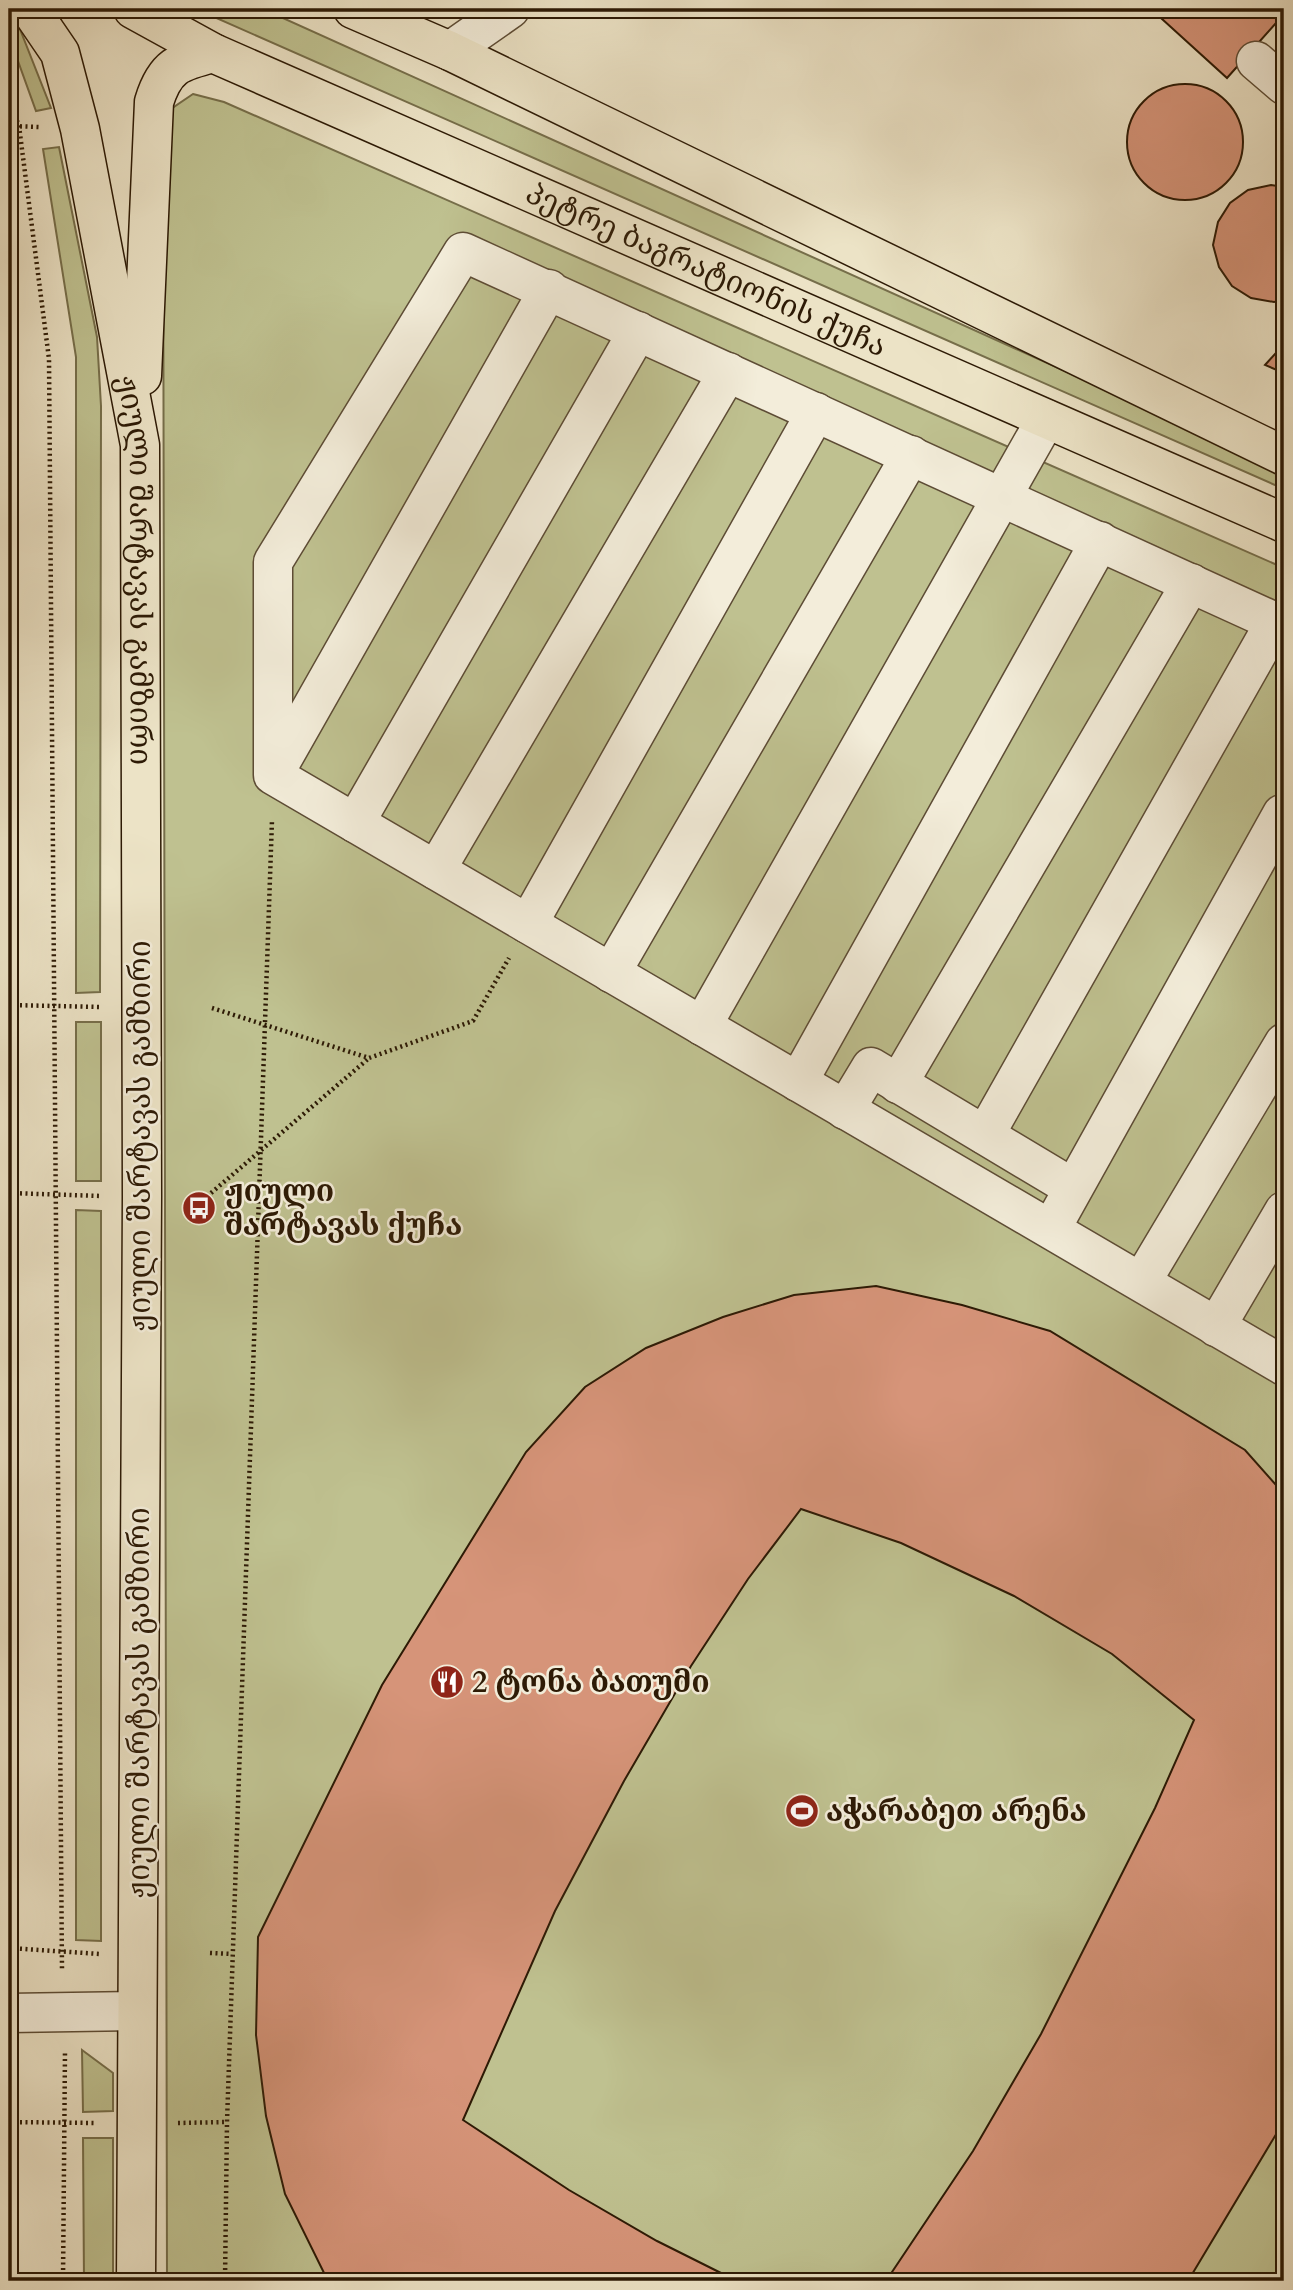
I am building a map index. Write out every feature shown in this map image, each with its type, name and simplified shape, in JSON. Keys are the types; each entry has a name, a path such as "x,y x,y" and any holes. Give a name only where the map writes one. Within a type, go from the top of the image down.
{"main road":[{"name":"ჟიული შარტავას გამზირი","path":"30,9 60,53 80,129 139,445 142,1210 136,2281"},
{"name":"პეტრე ბაგრატიონის ქუჩა","path":"133,9 213,52 1284,523"},
{"path":"353,9 450,51 1284,456"},
{"path":"139,445 154,102 162,76 184,61 213,52"}],"street":[{"path":"450,51 510,9"},
{"path":"1256,61 1284,85"},
{"path":"273,775 273,562 463,252 1280,624 985,1135"},
{"path":"273,775 549,289"},
{"path":"355,823 638,331"},
{"path":"436,870 728,372"},
{"path":"528,924 816,412"},
{"path":"702,1026 1046,419"},
{"path":"611,973 911,455"},
{"path":"797,1082 1100,541"},
{"path":"898,1084 1191,583"},
{"path":"273,775 1284,1366"},
{"path":"1051,1229 1282,814 1284,815"},
{"path":"1142,1281 1284,1043"},
{"path":"845,1110 871,1067 1073,1188"},
{"path":"1216,1327 1284,1211"},
{"path":"9,2013 136,2011"}],"path":[{"path":"9,100 19,126 49,359 62,1979"},
{"path":"9,126 43,127"},
{"path":"225,2281 232,1954 273,775"},
{"path":"211,1193 369,1058 473,1021 528,924"},
{"path":"9,1005 101,1007"},
{"path":"212,1008 369,1058"},
{"path":"9,1193 100,1196"},
{"path":"9,1948 100,1954"},
{"path":"209,1954 232,1954"},
{"path":"63,2281 65,2050"},
{"path":"9,2122 101,2123"},
{"path":"211,2123 227,2122"}],"green space":[{"path":"9,9 12,9 51,108 36,111 9,36"},
{"path":"196,9 263,9 1284,470 1284,489"},
{"path":"193,94 224,102 1284,568 1284,2281 167,2281 163,134 171,109"},
{"path":"59,147 97,337 101,406 100,992 76,993 76,357 43,149"},
{"path":"76,1022 101,1022 101,1181 76,1181"},
{"path":"76,1210 101,1211 101,1941 76,1940"},
{"path":"82,2050 113,2073 113,2111 83,2112"},
{"path":"83,2138 113,2138 113,2281 84,2281"}],"building":[{"path":"1151,9 1284,9 1284,14 1227,78"},
{"path":"1185,84 1207,89 1226,101 1238,120 1243,142 1238,164 1226,183 1207,195 1185,200 1163,195 1144,183 1132,164 1127,142 1132,120 1144,101 1163,89"},
{"path":"1271,185 1284,187 1284,300 1274,302 1251,298 1232,286 1219,267 1213,245 1218,222 1230,203 1248,190"},
{"path":"1284,344 1284,373 1265,365"},
{"name":"აჭარაბეთ არენა","path":"876,1286 962,1305 1050,1331 1245,1450 1284,1494 1284,2121 1188,2281 886,2281 973,2151 1041,2034 1155,1808 1194,1720 1112,1654 1014,1596 901,1543 801,1509 748,1579 691,1666 624,1781 555,1911 463,2120 569,2190 657,2241 737,2281 328,2281 285,2194 266,2116 256,2035 258,1937 382,1685 526,1452 585,1387 646,1348 723,1317 794,1295"}],"place":[{"name":"ჟიული შარტავას ქუჩა","path":"199,1208"},
{"name":"2 ტონა ბათუმი","path":"447,1682"},
{"name":"აჭარაბეთ არენა","path":"802,1811"}]}
